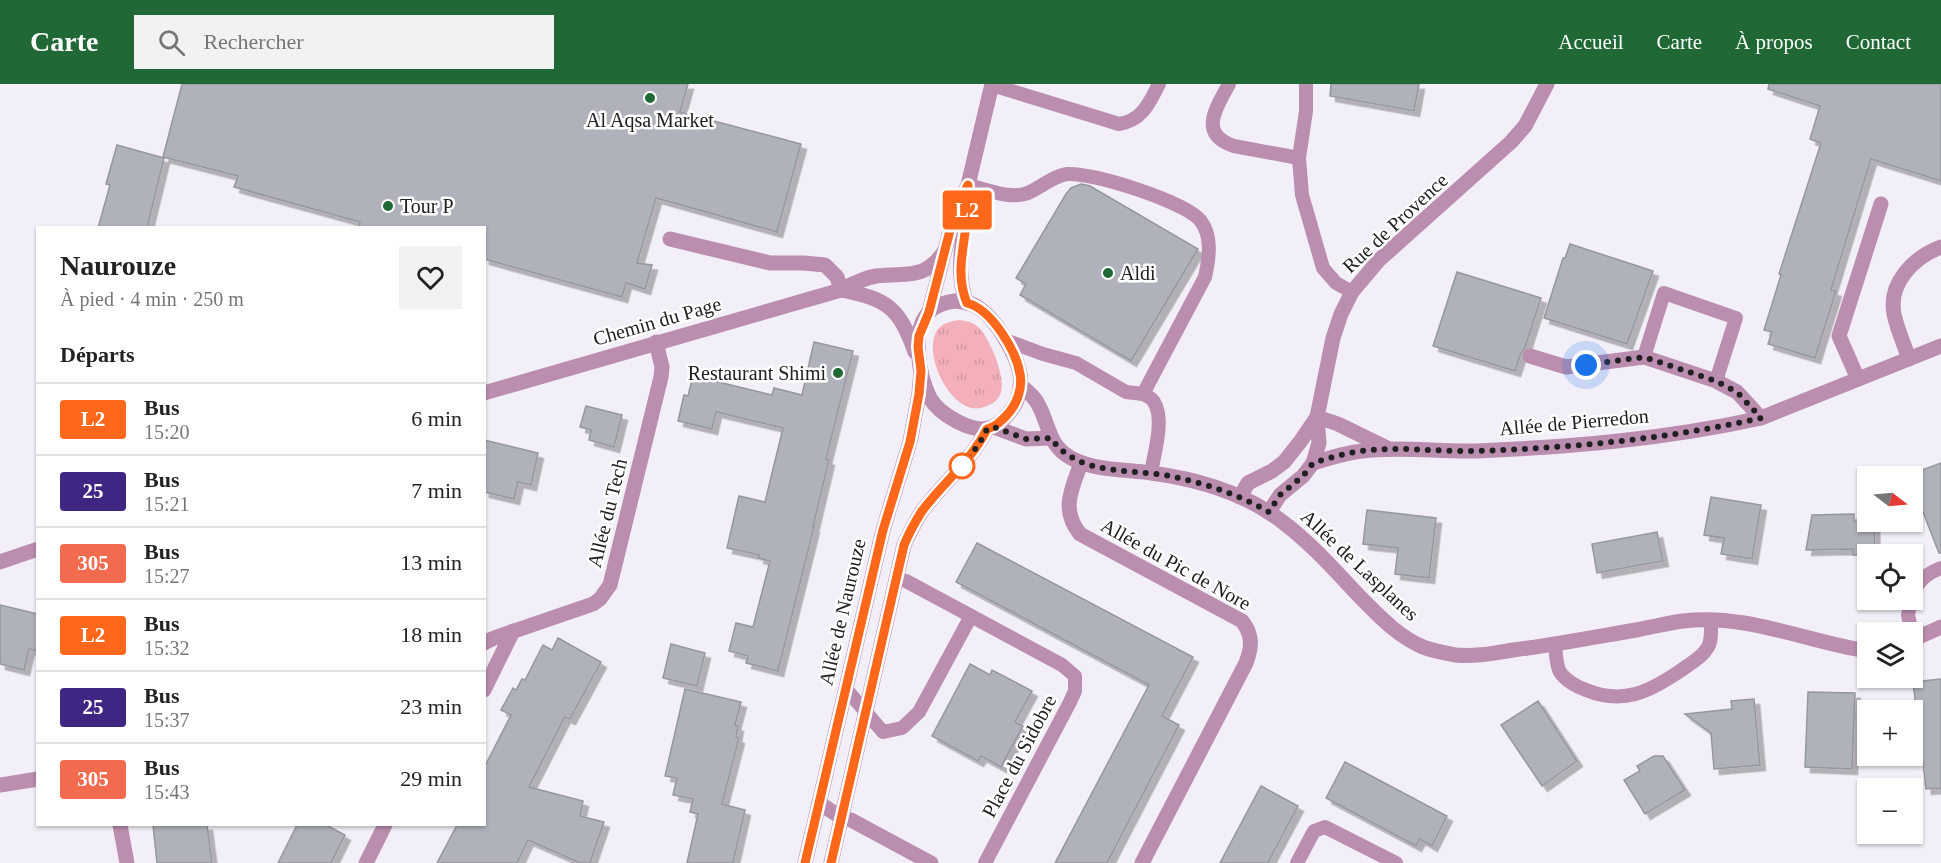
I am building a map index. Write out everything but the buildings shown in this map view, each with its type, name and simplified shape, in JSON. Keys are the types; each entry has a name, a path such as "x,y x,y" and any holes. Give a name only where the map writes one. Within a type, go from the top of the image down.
{"street":[{"name":"Rue de Provence","path":"1313,463 1319,443 1317,417 1333,338 1352,292 1379,260 1512,142 1525,126 1547,84"},
{"path":"992,85 968,185 954,215 929,312 919,336 919,365 931,399 939,409 962,424 990,428 1026,439 1051,438"},
{"path":"961,302 960,275 967,219 968,185"},
{"path":"1858,379 1839,336 1881,204"},
{"path":"670,239 770,262 825,266 837,277 841,290"},
{"path":"1909,359 1894,314 1897,288 1905,273 1916,261 1926,253 1941,248"},
{"name":"Chemin du Page","path":"486,392 841,290 855,282 876,276 923,271 937,261 944,252"},
{"name":"Chemin du Page","path":"890,276 934,290 961,302"},
{"name":"Chemin du Page","path":"841,290 882,301 893,310 909,333 919,365"},
{"path":"831,863 904,545 917,520 990,428 1012,410 1020,385 1017,364 1005,340 983,310 961,302 944,303 929,312"},
{"name":"Allée du Tech","path":"486,642 593,604 600,599 610,585 661,377 661,363 656,342"},
{"name":"Allée de Pierredon","path":"1313,463 1361,451 1389,449 1473,451 1641,440 1732,424 1761,418 1941,346"},
{"path":"1530,356 1566,367 1644,357 1716,381 1737,392 1761,418"},
{"name":"Allée de Naurouze","path":"805,863 883,530 910,442 919,394 919,365"},
{"name":"Allée de Lasplanes","path":"1020,385 1033,396 1040,406 1051,438 1060,450 1081,463 1106,469 1178,477 1240,497 1269,512 1300,536 1385,622 1422,647 1466,656 1555,645 1684,621 1712,620 1754,625 1857,648"},
{"path":"1317,417 1338,424 1389,449"},
{"name":"Rue de Provence","path":"1240,497 1248,483 1284,462 1317,417"},
{"name":"Allée du Pic de Nore","path":"1081,463 1070,496 1069,507 1070,518 1080,534 1242,621 1250,635 1250,652 1246,663 1142,863"},
{"path":"1269,512 1280,495 1303,476 1313,463"},
{"path":"0,562 36,548"},
{"path":"1923,633 1941,627"},
{"path":"486,686 513,631"},
{"path":"0,785 36,779"},
{"path":"819,803 842,818 851,820 931,863"},
{"path":"120,826 127,863"},
{"path":"366,863 384,826"}],"lane":[{"path":"992,85 1119,123 1134,120 1141,114 1160,84"},
{"path":"1229,84 1212,118 1216,135 1224,143 1234,146 1299,159"},
{"path":"1306,84 1306,111 1299,159 1302,195 1323,268 1336,283 1352,292"},
{"path":"968,185 1012,195 1027,194 1065,174 1090,175 1172,203 1200,220 1209,244 1205,277 1143,394"},
{"path":"1644,357 1664,293 1736,318 1716,381"},
{"path":"1005,340 1076,363 1126,392 1143,394 1154,402 1158,413 1159,430 1151,473"},
{"path":"1923,577 1941,568"},
{"name":"Place du Sidobre","path":"897,579 906,580 1062,665 1073,673 1076,680 1075,691 1070,702 985,863"},
{"path":"860,740 902,728 919,712 971,616"},
{"path":"1555,645 1560,672 1574,685 1590,692 1620,698 1653,688 1700,656 1708,647 1712,620"},
{"path":"846,689 883,732"},
{"path":"1297,863 1314,831 1325,827 1396,863"}],"green space":[{"path":"960,320 976,325 980,329 989,343 1000,372 1002,391 993,403 984,407 972,408 961,403 950,393 936,366 933,351 934,338 939,328 951,321"}],"bus line":[{"name":"L2","path":"805,863 883,530 910,442 921,371 918,360 919,336 929,312 954,215 968,185 967,219 961,257 962,290 967,303 974,304 983,310 1005,340 1020,375 1019,394 1012,410 994,427 987,429 962,466 922,511 904,545 831,863"}],"place":[{"name":"Al Aqsa Market","path":"650,98"},
{"name":"Tour P","path":"388,206"},
{"name":"Aldi","path":"1108,273"},
{"name":"Restaurant Shimi","path":"838,373"}],"route":[{"path":"962,466 987,429 994,427 1026,439 1051,438 1060,450 1081,463 1106,469 1178,477 1226,491 1269,512 1280,495 1303,476 1313,463 1338,455 1389,449 1473,451 1641,440 1761,418 1737,392 1716,381 1644,357 1586,365"}]}
